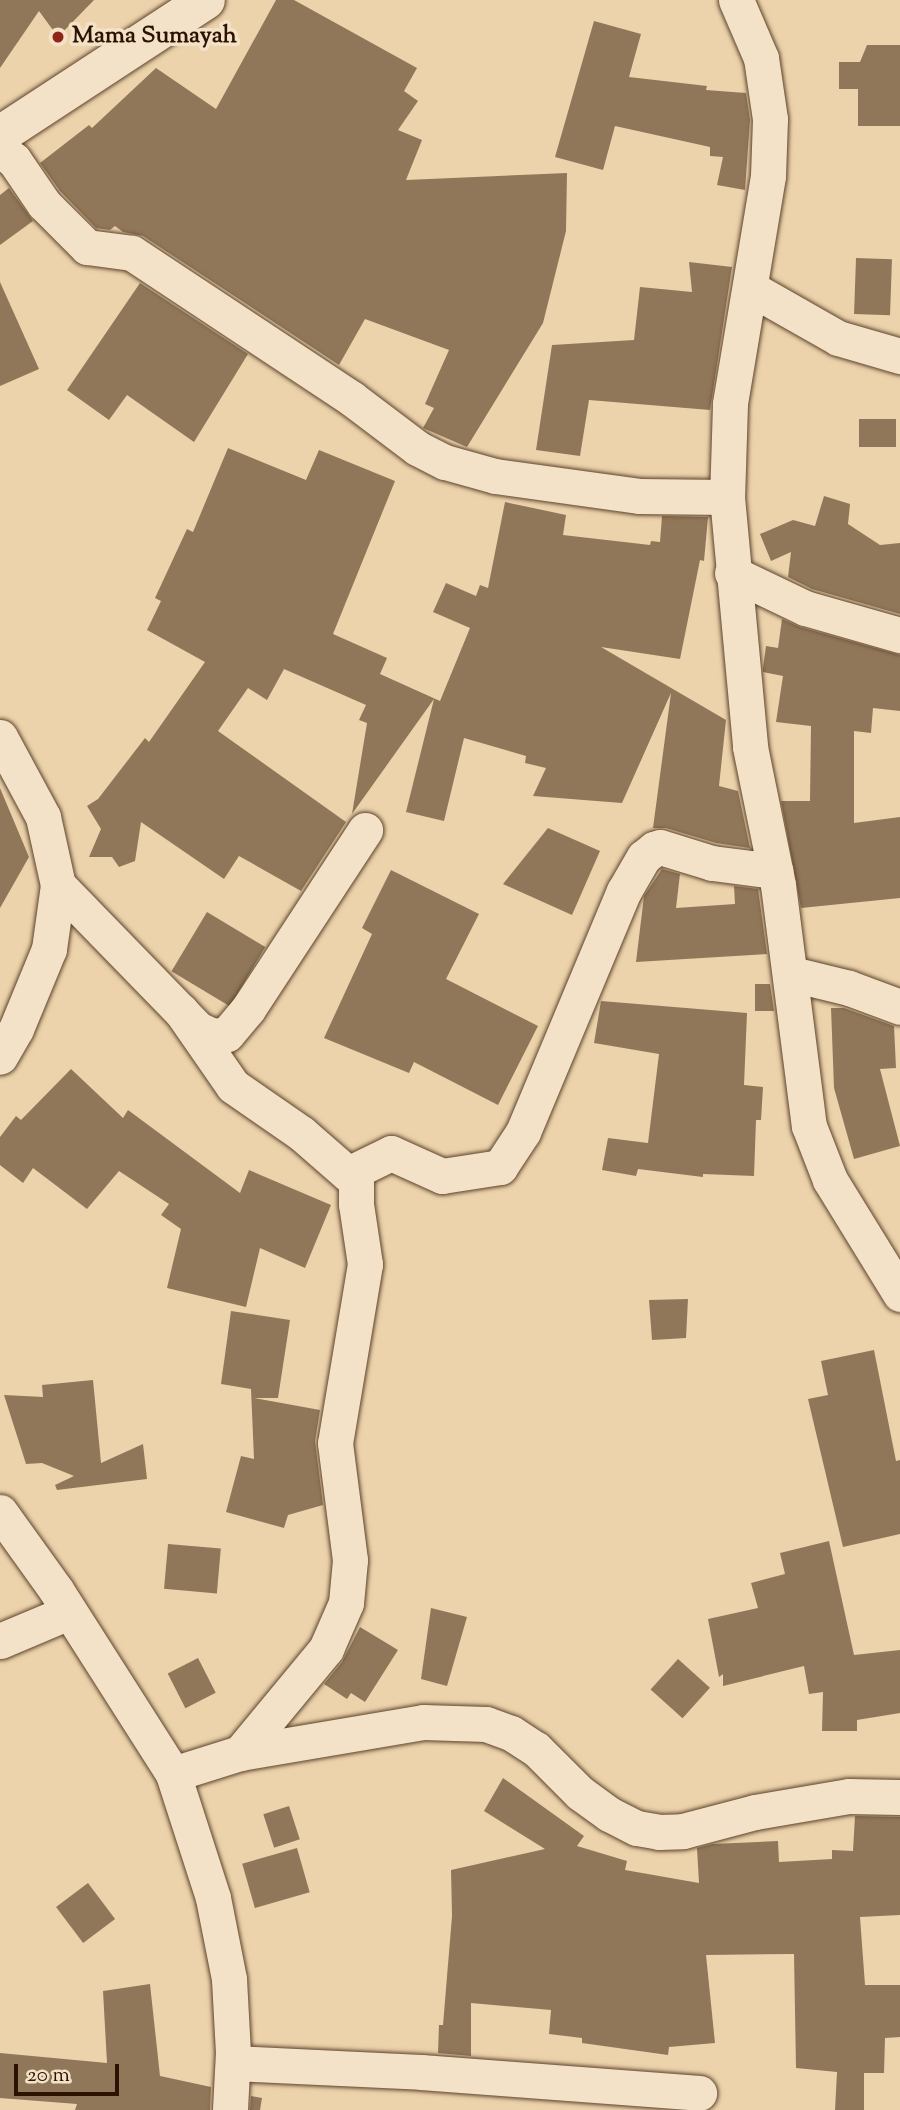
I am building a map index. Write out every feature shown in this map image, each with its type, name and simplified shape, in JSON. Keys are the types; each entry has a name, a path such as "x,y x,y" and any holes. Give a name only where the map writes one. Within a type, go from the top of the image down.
{"main road":[{"path":"0,135 206,0"}],"street":[{"path":"736,0 761,58 770,118 768,176 730,404 727,497 750,747 792,974 809,1126 830,1180 900,1294"},
{"path":"0,149 14,160 44,204 87,247 132,254 320,377 417,448 445,462 495,476 639,496 727,497"},
{"path":"750,288 838,338 900,356"},
{"path":"732,573 805,608 900,635"},
{"path":"0,737 43,817 58,885 49,949 16,1029 0,1057"},
{"path":"58,885 198,1028 213,1036 227,1034 237,1026 365,830"},
{"path":"348,1174 391,1153 442,1176 500,1167 523,1132 624,891 644,857 653,849 660,847 712,863 775,872"},
{"path":"792,974 860,992 900,1007"},
{"path":"181,1011 233,1086 300,1133 356,1181 356,1204 365,1264 335,1443 350,1560 346,1603 326,1649 240,1753"},
{"path":"0,1512 69,1612 173,1774 213,1898 229,1979 233,2063 230,2110"},
{"path":"0,1641 69,1612"},
{"path":"173,1774 240,1753 423,1722 485,1724 512,1733 536,1749 580,1793 609,1814 637,1828 659,1832 683,1831 755,1812 849,1797 900,1797"},
{"path":"233,2063 421,2072 699,2093"}],"building":[{"path":"0,0 94,0 58,37 39,11 0,68"},
{"path":"276,0 294,0 417,68 404,91 418,101 398,130 422,140 406,180 567,173 566,231 543,323 467,447 423,428 434,408 425,404 449,350 365,319 339,365 143,236 123,232 115,226 110,230 96,228 60,191 40,163 89,125 92,128 156,68 216,109"},
{"path":"594,21 641,34 629,77 707,86 706,90 746,93 750,120 745,190 717,185 723,157 710,156 710,147 615,126 603,170 555,157"},
{"path":"867,45 900,45 900,126 858,126 858,89 839,89 839,62 860,62"},
{"path":"9,188 33,221 0,245 0,195"},
{"path":"856,258 892,259 890,315 854,314"},
{"path":"689,262 732,267 710,410 589,400 580,456 536,450 552,345 634,340 640,287 692,292"},
{"path":"0,282 39,369 0,386"},
{"path":"140,283 248,354 194,442 127,395 109,420 67,390"},
{"path":"859,419 896,419 896,447 859,447"},
{"path":"228,448 306,480 319,450 395,481 333,634 387,658 380,674 440,701 470,628 433,612 446,583 476,596 480,585 488,588 505,502 566,515 563,535 650,545 651,541 660,542 662,516 708,517 704,561 700,560 680,659 601,647 726,720 719,786 738,791 750,848 716,843 666,828 653,828 671,693 622,803 533,796 546,768 525,763 526,756 464,738 444,821 406,812 434,699 352,814 367,723 359,720 366,705 284,669 267,700 248,688 218,731 346,822 301,891 239,856 224,879 141,822 135,861 119,867 112,857 89,857 101,829 87,806 98,799 145,738 149,742 205,662 147,630 161,601 155,598 187,529 193,532"},
{"path":"824,496 850,504 848,524 880,545 900,543 900,614 812,589 788,577 791,552 771,561 760,534 793,520 815,526"},
{"path":"782,619 800,627 900,655 900,711 873,708 871,733 854,731 854,823 900,817 900,898 801,908 781,801 810,801 811,726 776,722 783,676 763,672 766,646 778,648"},
{"path":"0,788 29,857 0,908"},
{"path":"548,828 600,851 572,915 503,884"},
{"path":"662,869 680,874 676,908 735,904 734,886 758,889 767,954 636,962 644,896"},
{"path":"391,870 479,914 446,979 538,1026 498,1105 414,1062 409,1073 324,1038 372,934 362,928"},
{"path":"207,912 265,947 230,1006 171,971"},
{"path":"755,984 770,984 774,1011 755,1011"},
{"path":"601,1001 747,1013 744,1085 763,1087 761,1120 756,1120 754,1176 703,1174 703,1177 638,1169 636,1176 602,1170 608,1138 648,1143 659,1054 594,1043"},
{"path":"831,1008 844,1008 894,1026 896,1068 880,1069 900,1146 854,1159 834,1088"},
{"path":"71,1069 123,1118 128,1110 240,1193 249,1170 331,1205 305,1268 260,1248 246,1307 167,1288 181,1229 161,1215 169,1204 119,1171 87,1209 33,1168 23,1183 0,1165 0,1137 16,1116 21,1120"},
{"path":"688,1299 686,1338 652,1340 649,1300"},
{"path":"231,1311 290,1320 278,1398 254,1398 320,1410 315,1441 323,1505 288,1515 284,1528 226,1512 241,1456 254,1459 251,1389 221,1384"},
{"path":"874,1350 896,1461 900,1460 900,1534 843,1547 808,1399 828,1395 821,1361"},
{"path":"93,1380 101,1463 143,1444 147,1479 57,1490 55,1485 74,1476 42,1463 26,1464 4,1395 43,1397 42,1385"},
{"path":"829,1541 854,1655 900,1650 900,1713 857,1720 857,1731 822,1731 823,1692 809,1694 804,1666 723,1686 723,1674 719,1677 708,1619 758,1608 751,1583 785,1574 780,1553"},
{"path":"168,1544 221,1549 217,1593 164,1589"},
{"path":"431,1608 467,1617 447,1686 421,1679"},
{"path":"360,1627 398,1650 365,1702 351,1693 347,1699 324,1684 342,1662"},
{"path":"198,1658 216,1693 185,1708 168,1673"},
{"path":"678,1659 710,1688 683,1718 651,1689"},
{"path":"503,1778 584,1836 577,1846 627,1861 625,1870 699,1883 697,1848 712,1844 778,1841 779,1862 832,1859 832,1850 853,1851 855,1816 900,1817 900,1915 860,1917 865,1985 900,1985 900,2037 885,2038 884,2073 864,2073 864,2110 835,2110 837,2072 796,2068 794,1954 706,1955 715,2043 669,2047 668,2055 582,2043 582,2038 549,2034 551,2010 471,2003 471,2056 438,2053 439,2025 443,2025 452,1916 451,1870 545,1849 484,1811"},
{"path":"289,1806 300,1839 274,1848 263,1814"},
{"path":"297,1848 310,1892 255,1908 242,1864"},
{"path":"88,1883 115,1919 83,1943 56,1907"},
{"path":"150,1984 160,2076 211,2087 210,2110 75,2110 77,2104 0,2098 0,2053 107,2063 103,1991"},
{"path":"251,2096 262,2098 260,2110 250,2110"}],"place":[{"name":"Mama Sumayah","path":"58,37"}]}
